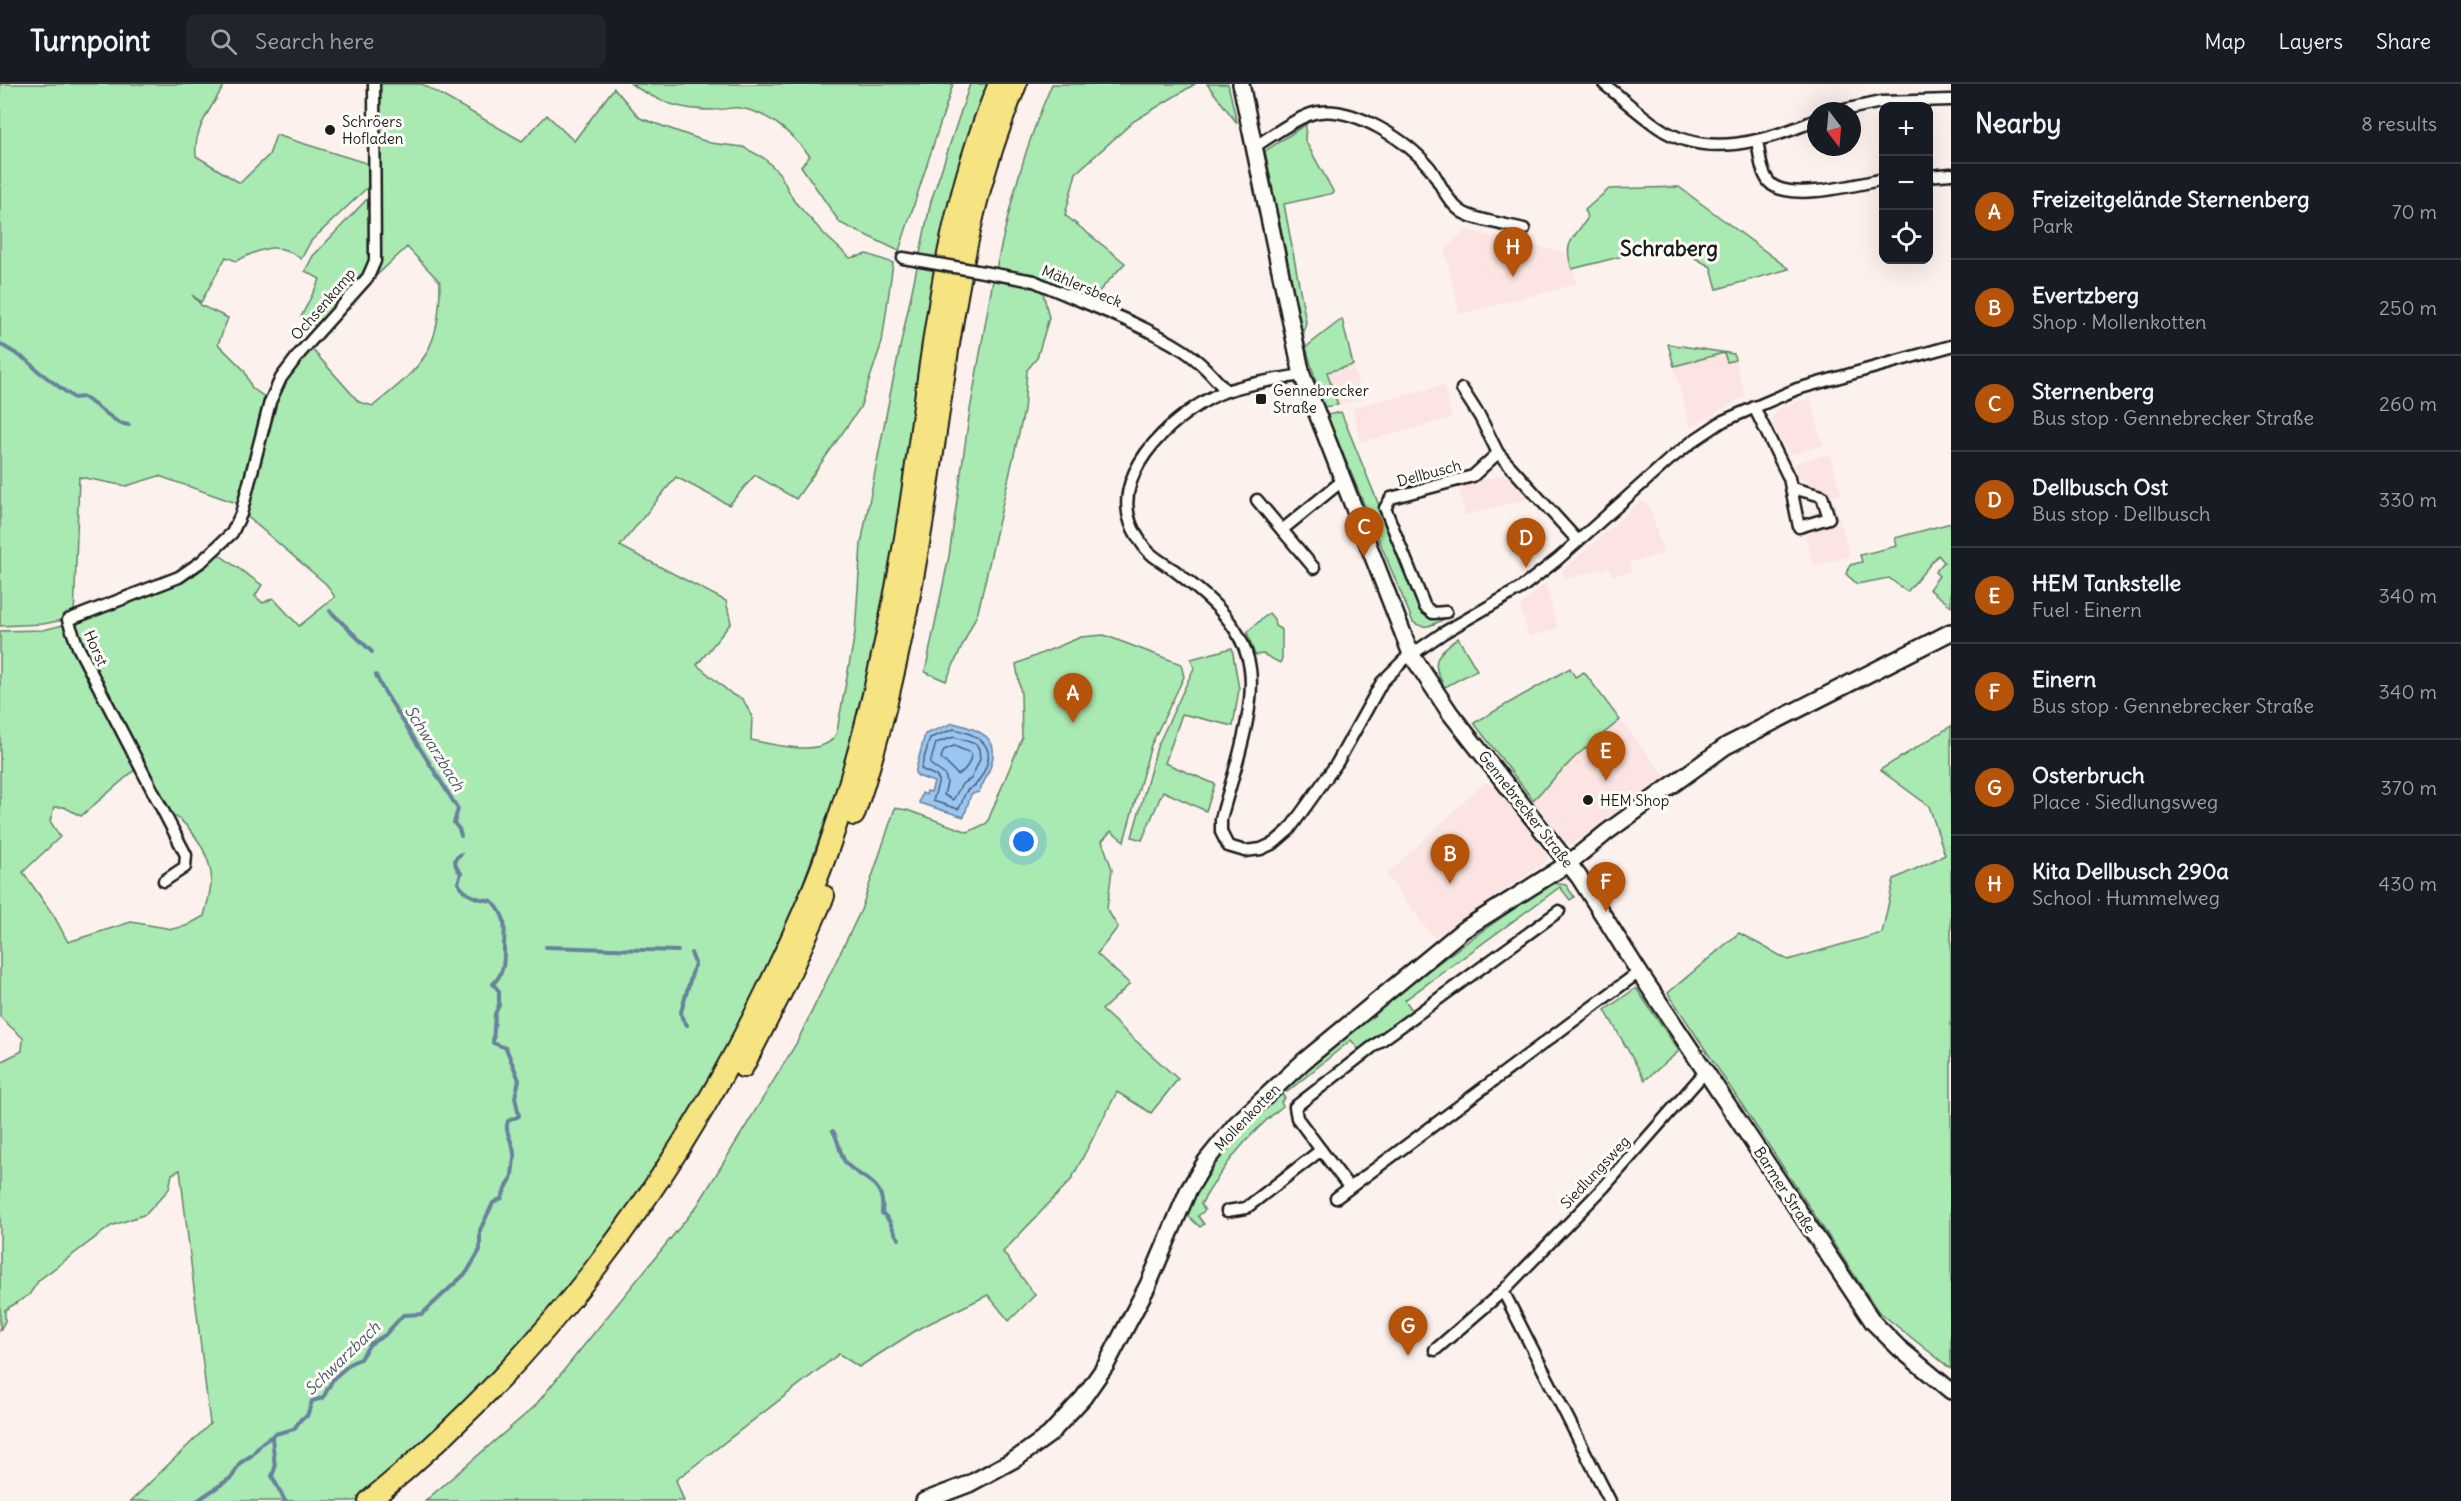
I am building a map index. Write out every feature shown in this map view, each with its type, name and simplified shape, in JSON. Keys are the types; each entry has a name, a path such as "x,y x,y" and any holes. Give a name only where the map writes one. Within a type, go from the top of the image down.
{"highway":[{"path":"369,1501 450,1430 514,1364 559,1313 625,1230 689,1135 727,1069 789,943 813,889 845,799 873,696 902,555 950,247 974,153 999,84"},
{"path":"387,1501 513,1382 579,1308 646,1220 697,1145 734,1084 800,952 844,844 878,740 891,691 923,520 960,277 977,200 1016,84"}],"main road":[{"name":"Gennebrecker Straße","path":"1241,84 1302,375 1412,654 1450,713 1569,863 1639,972"},
{"name":"Mollenkotten","path":"924,1501 969,1484 1017,1458 1049,1435 1083,1398 1106,1365 1148,1285 1196,1177 1221,1142 1243,1117 1304,1061 1463,930 1569,863 1607,832 1726,746 1951,632"},
{"name":"Barmer Straße","path":"1639,972 1873,1322 1899,1348 1951,1391"}],"street":[{"name":"Ochsenkamp","path":"254,463 270,402 281,378 300,353 368,277 375,261 374,84"},
{"path":"1604,84 1659,128 1678,138 1700,144 1757,141 1807,123"},
{"path":"1861,106 1881,102 1951,100"},
{"path":"1254,147 1319,112 1338,113 1361,119 1387,131 1418,156 1430,168 1452,203 1461,212 1524,229"},
{"path":"1757,141 1763,171 1770,183 1778,188 1807,192 1879,180"},
{"path":"1933,176 1951,174"},
{"name":"Mählersbeck","path":"903,258 1034,281 1129,323 1183,350 1208,370 1226,391"},
{"path":"1302,375 1226,391 1184,413 1163,432 1135,473 1129,501 1131,524 1146,550 1219,607 1239,634 1248,659 1252,692 1250,711 1221,819 1221,832 1228,846 1245,851 1261,849 1274,843 1289,830 1337,763 1382,682 1412,654 1443,633 1521,588 1670,459 1723,422 1754,406 1797,389 1951,346"},
{"path":"1462,389 1480,417 1498,453 1578,541"},
{"path":"1754,406 1792,488"},
{"name":"Dellbusch","path":"1446,612 1433,613 1425,608 1385,508 1391,498 1473,476 1498,453"},
{"name":"Horst","path":"164,881 185,867 186,855 78,647 68,620 179,577 202,561 232,533 241,514 254,463"},
{"path":"1282,530 1342,481"},
{"path":"1257,500 1314,568"},
{"path":"1349,1187 1297,1118 1295,1107 1363,1054 1559,911"},
{"path":"1335,1198 1639,972"},
{"name":"Siedlungsweg","path":"1435,1350 1503,1291 1604,1187 1706,1071"},
{"path":"1227,1211 1246,1208 1321,1150"},
{"path":"1503,1291 1610,1501"}],"shaded area":[{"path":"1465,230 1566,253 1577,284 1460,314 1445,251"},
{"path":"1724,353 1727,362 1735,360 1745,396 1690,428 1674,366"},
{"path":"1353,365 1362,399 1338,405 1326,372"},
{"path":"1444,385 1452,418 1361,442 1353,408"},
{"path":"1810,398 1823,445 1789,455 1772,418 1780,408"},
{"path":"1829,454 1841,494 1828,498 1826,491 1798,477 1793,464"},
{"path":"1508,474 1531,498 1465,515 1458,486"},
{"path":"1641,501 1649,505 1663,553 1629,563 1631,571 1612,576 1609,567 1564,579 1562,571"},
{"path":"1835,502 1850,556 1814,566 1803,529 1834,520 1830,504"},
{"path":"1545,584 1558,628 1529,637 1520,606"},
{"path":"1620,720 1667,778 1655,784 1572,844 1567,844 1533,800 1576,756"},
{"path":"1484,783 1497,784 1548,851 1547,861 1434,938 1386,875"}],"green space":[{"path":"0,84 225,84 200,127 196,156 240,183 269,155 276,135 369,164 369,186 311,241 301,259 284,249 276,248 261,250 236,261 226,257 201,302 192,295 202,306 228,318 218,344 244,370 252,388 269,400 242,505 159,476 126,486 79,477 74,618 43,624 0,626"},
{"path":"380,84 422,84 522,141 547,115 574,141 614,88 640,118 710,143 743,147 764,158 780,174 794,201 850,258 867,254 893,263 882,342 860,408 796,499 755,475 729,505 676,477 620,546 726,601 731,623 697,665 733,695 743,699 752,717 751,740 786,747 812,748 832,740 837,731 855,633 861,544 931,201 970,84 995,84 879,649 857,734 771,972 630,1218 500,1373 362,1501 131,1501 210,1424 180,1170 172,1174 169,1189 146,1214 111,1226 39,1280 29,1295 5,1310 5,1321 0,1330 0,1062 22,1051 23,1038 0,1017 0,631 43,630 67,624 138,767 81,816 64,807 54,807 50,821 60,837 23,872 54,916 68,942 131,922 172,929 186,926 204,916 211,878 205,854 188,827 164,810 71,624 171,587 193,576 218,554 262,585 255,596 263,603 273,598 299,626 335,597 326,584 243,513 274,398 290,371 310,347 359,402 373,406 417,367 432,341 437,325 440,282 407,247 377,275"},
{"path":"631,84 953,84 899,251 840,223 801,166 810,156 788,132 771,120 740,108 701,110 679,107 651,96"},
{"path":"1052,84 1195,84 1134,121 1076,173 1065,215 1125,263 1090,301 1039,276 996,269 1019,175"},
{"path":"1207,84 1228,84 1237,123"},
{"path":"1306,124 1305,140 1334,193 1284,204 1306,322 1303,337 1265,151"},
{"path":"1679,187 1789,269 1717,289 1711,267 1670,244 1572,269 1568,253 1570,242 1587,219 1585,210 1609,189"},
{"path":"369,197 369,271 319,328 301,317 320,279 305,271 313,256"},
{"path":"993,280 1033,287 1043,292 1049,318 1037,358 1027,370 1024,411 978,612 946,681 925,672 949,556 970,410"},
{"path":"1342,319 1353,365 1327,372 1338,405 1323,407 1306,347"},
{"path":"1668,344 1734,354 1735,360 1727,362 1724,353 1674,366"},
{"path":"1341,412 1420,606 1434,617 1450,616 1436,623 1422,626 1413,622 1327,415"},
{"path":"1951,523 1951,606 1929,589 1939,576 1935,572 1944,562 1938,555 1907,592 1889,578 1857,584 1846,574 1850,565 1862,562 1860,555 1897,546 1895,538"},
{"path":"1269,613 1274,619 1275,626 1282,630 1280,663 1263,654 1255,655 1247,632"},
{"path":"1104,635 1181,664 1184,677 1151,745 1124,841 1111,831 1102,841 1112,869 1107,909 1118,927 1097,954 1130,984 1102,1010 1178,1079 1151,1113 1117,1092 1071,1180 1003,1252 1035,1295 1009,1321 988,1295 920,1328 859,1367 839,1354 676,1480 684,1501 425,1501 534,1407 697,1206 796,1044 861,910 895,808 907,810 968,832 987,823 1022,738 1021,694 1016,664 1081,637"},
{"path":"1458,638 1477,670 1445,687 1437,671 1437,659 1444,649"},
{"path":"1232,648 1239,689 1233,726 1182,714 1165,763 1215,784 1206,811 1163,791 1142,840 1132,837 1157,747 1194,668 1191,659"},
{"path":"1570,668 1575,677 1584,672 1620,720 1576,756 1533,800 1474,723"},
{"path":"1951,726 1951,1369 1878,1311 1668,993 1739,933 1788,960 1882,933 1894,879 1945,855 1929,806 1880,770"},
{"path":"1554,883 1566,885 1574,897 1570,900 1560,887 1405,1000 1414,1013 1361,1052 1351,1040 1287,1092 1284,1089 1449,955"},
{"path":"1636,988 1679,1051 1645,1080 1605,1010"},
{"path":"1280,1092 1285,1098 1281,1102 1283,1106 1237,1151 1201,1204 1205,1210 1198,1216 1204,1224 1200,1227 1187,1215 1204,1180 1238,1133"}],"water":[{"path":"953,723 981,733 989,739 993,747 991,766 979,792 971,794 964,817 919,803 922,793 926,795 927,791 931,792 934,782 915,773 925,734"}],"waterway":[{"name":"Schwarzbach","path":"0,344 28,361 74,398 84,397 119,423 129,425"},
{"name":"Schwarzbach","path":"330,611 372,652"},
{"name":"Schwarzbach","path":"376,675 458,809 454,823 461,836"},
{"name":"Schwarzbach","path":"197,1501 232,1477 240,1463 252,1455 262,1443 275,1434 294,1429 301,1419 307,1416 312,1401 323,1398 333,1379 351,1363 360,1359 370,1344 385,1335 403,1315 422,1314 467,1272 480,1250 480,1230 493,1203 502,1198 511,1179 514,1153 507,1125 508,1121 519,1116 515,1097 519,1080 506,1048 493,1043 495,1014 499,1005 499,991 493,984 503,966 504,922 492,901 472,896 458,883 461,873 456,866 455,859 461,854"},
{"path":"546,947 678,951"},
{"path":"687,1025 681,1012 695,963 691,953"},
{"path":"833,1131 845,1162 876,1186 880,1193 882,1213 899,1239"},
{"path":"272,1437 275,1468 272,1476 285,1501"}],"place":[{"name":"Schröers Hofladen","path":"330,130"},
{"name":"Kita Dellbusch 290a","path":"1513,277"},
{"name":"Gennebrecker Straße","path":"1261,399"},
{"name":"Sternenberg","path":"1364,557"},
{"name":"Dellbusch Ost","path":"1526,568"},
{"name":"Freizeitgelände Sternenberg","path":"1073,723"},
{"name":"HEM Tankstelle","path":"1606,781"},
{"name":"HEM Shop","path":"1588,800"},
{"name":"Evertzberg","path":"1450,884"},
{"name":"Einern","path":"1606,912"},
{"name":"Osterbruch","path":"1408,1356"}],"district":[{"name":"Schraberg","path":"1669,248"}]}
